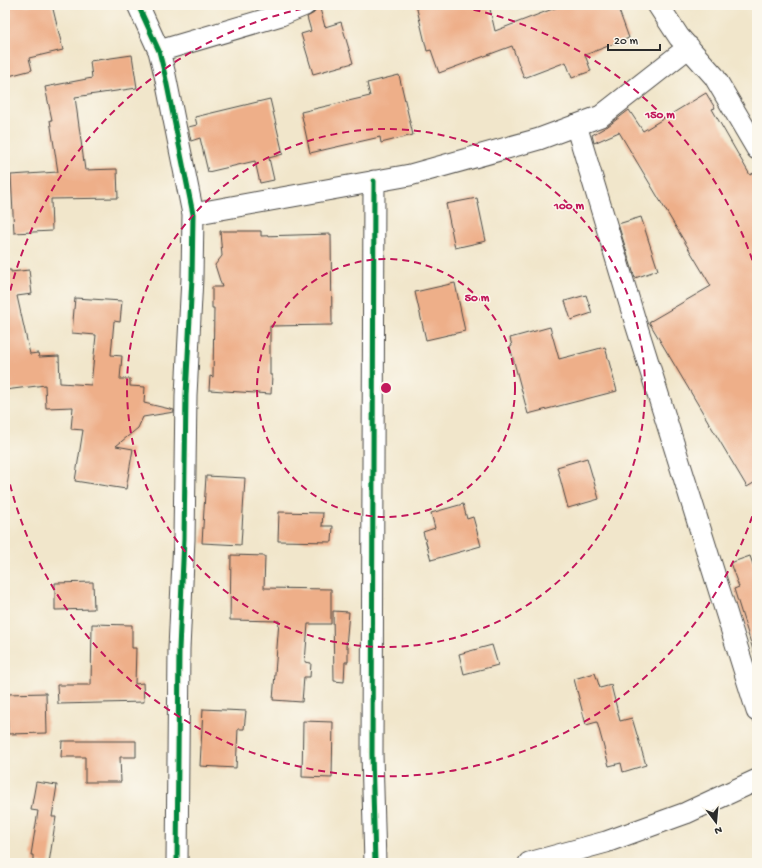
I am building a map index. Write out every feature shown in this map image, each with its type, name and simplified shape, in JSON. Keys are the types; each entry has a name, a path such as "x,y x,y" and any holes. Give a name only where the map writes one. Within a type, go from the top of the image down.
{"street":[{"path":"138,5 159,51 166,75 193,214 192,278 186,395 184,539 179,649 177,863"},
{"path":"159,51 281,15 306,5"},
{"path":"658,5 679,37 714,76 757,149"},
{"path":"193,214 410,175 539,139 601,116 689,47"},
{"path":"576,125 636,324 757,711"},
{"path":"374,181 372,754 375,863"},
{"path":"529,863 606,842 686,813 757,780"}],"building":[{"path":"5,5 52,5 63,50 29,58 32,70 5,77"},
{"path":"317,5 319,5 325,27 341,22 353,63 313,74 301,34 311,31 307,17 314,13"},
{"path":"416,5 489,5 495,31 563,5 617,5 629,38 585,55 591,71 572,78 566,62 524,78 512,46 439,73 431,50 427,51"},
{"path":"132,55 137,88 75,97 85,170 117,169 118,198 51,199 52,231 14,233 11,175 58,172 50,120 52,120 45,87 92,78 90,61"},
{"path":"399,75 413,135 381,143 380,137 310,153 301,112 370,96 367,83"},
{"path":"706,93 715,108 712,109 750,175 757,171 757,481 747,487 649,322 711,286 619,132 594,143 592,135 608,126 629,110 643,131"},
{"path":"270,99 283,154 269,158 274,180 260,183 255,161 208,172 200,138 191,141 188,127 197,125 195,117"},
{"path":"477,198 486,241 455,248 446,204"},
{"path":"641,217 658,270 635,278 618,224"},
{"path":"220,231 261,231 261,236 331,234 332,325 270,326 270,375 272,375 271,394 209,390 210,376 213,377 214,308 212,308 212,287 222,287 215,265 222,256"},
{"path":"5,270 11,270 11,272 29,270 32,294 17,296 30,354 38,353 39,357 59,356 60,383 91,385 96,335 72,333 75,298 122,301 120,322 114,321 111,355 122,356 120,379 130,379 130,386 145,387 144,403 174,410 174,412 143,417 138,428 116,446 133,449 126,489 75,481 83,430 71,429 73,407 46,408 45,385 5,390"},
{"path":"455,283 465,331 426,340 415,292"},
{"path":"586,295 592,313 571,320 565,301"},
{"path":"550,327 559,359 605,347 617,391 528,414 510,347 512,346 510,338"},
{"path":"587,458 599,499 568,508 557,467"},
{"path":"206,476 245,478 241,545 202,543"},
{"path":"463,504 467,519 473,517 481,546 431,560 423,532 435,528 431,513"},
{"path":"279,512 323,513 322,526 333,526 332,542 278,541"},
{"path":"231,555 265,556 264,588 331,589 331,624 308,624 305,662 311,663 310,677 304,677 302,702 273,700 279,621 230,620"},
{"path":"750,556 757,576 757,652 754,653 734,589 739,587 730,563"},
{"path":"93,582 94,609 55,610 55,583"},
{"path":"333,611 349,612 346,647 348,647 348,662 345,662 344,682 334,681"},
{"path":"92,624 132,625 132,648 136,648 135,684 143,683 144,702 58,704 57,685 91,685"},
{"path":"492,645 498,665 464,674 459,654"},
{"path":"595,673 600,688 611,685 620,721 632,718 646,765 623,772 621,763 609,766 597,722 586,725 574,679"},
{"path":"46,693 47,733 8,734 7,694"},
{"path":"203,709 246,711 244,729 238,729 236,768 200,766"},
{"path":"303,721 333,722 332,778 302,777"},
{"path":"62,741 136,741 136,757 120,757 121,782 85,782 85,757 61,757"},
{"path":"36,782 57,785 52,817 56,817 49,863 33,863 33,855 31,855 38,811 31,810"}],"cycle path":[{"path":"138,5 159,51 193,214 192,278 186,395 184,539 179,649 177,863"},
{"path":"374,181 372,754 375,863"}]}
